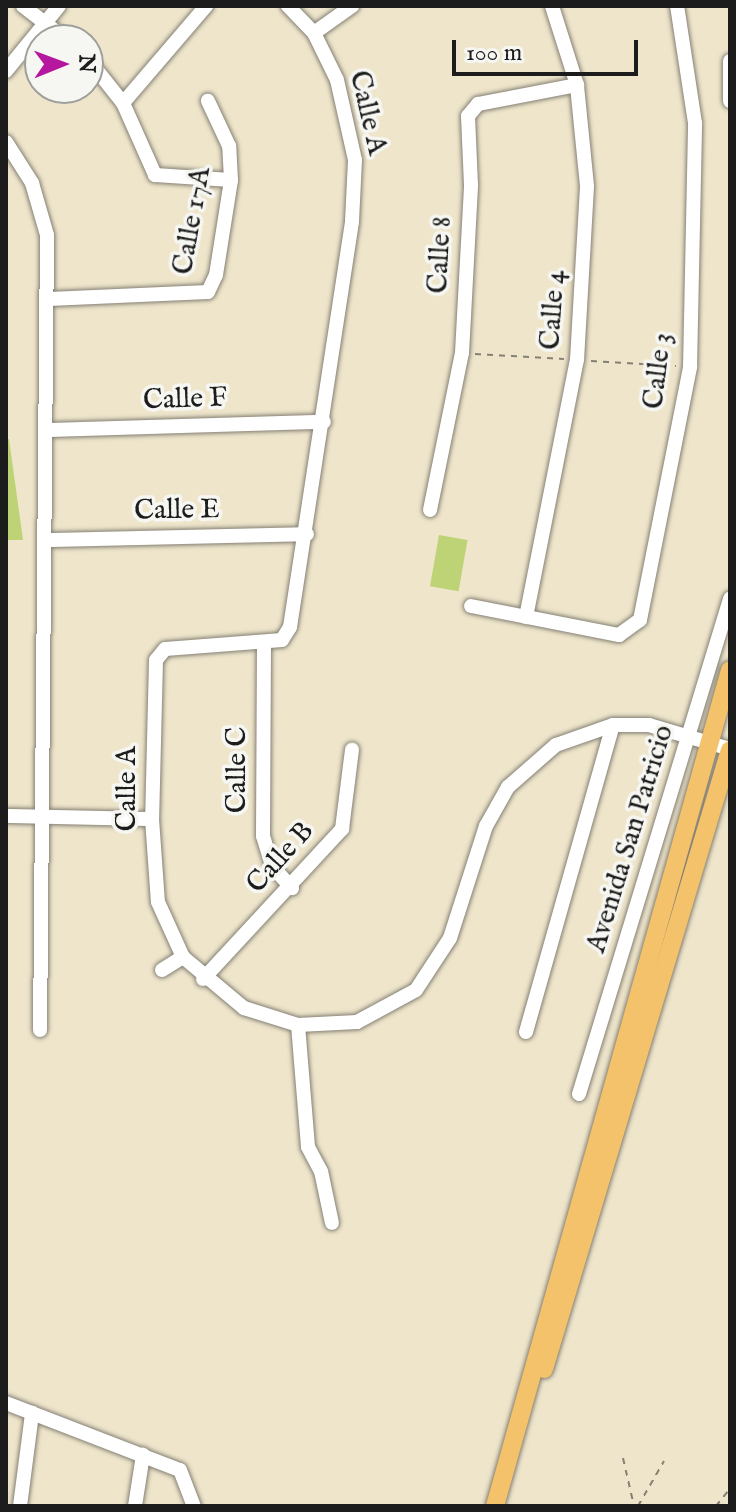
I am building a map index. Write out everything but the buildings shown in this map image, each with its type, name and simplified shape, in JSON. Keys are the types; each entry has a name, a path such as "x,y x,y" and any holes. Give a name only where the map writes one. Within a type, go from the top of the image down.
{"main road":[{"path":"495,1506 730,670"},
{"path":"503,1480 553,1344 730,749"}],"street":[{"path":"23,6 49,24"},
{"path":"6,71 59,6"},
{"path":"123,103 206,6"},
{"name":"Calle A","path":"288,6 314,33 337,80 355,160 324,422 290,627 282,640 264,644 165,649 156,660 152,819 158,902 183,957 203,979 244,1008 298,1025 357,1022 416,990 450,938 486,826 508,787 556,745 613,725 654,726 730,749"},
{"path":"314,33 352,6"},
{"name":"Calle 4","path":"526,617 577,360 587,186 577,85 552,6"},
{"name":"Calle 3","path":"471,606 619,635 640,620 690,367 695,123 678,6"},
{"path":"730,61 730,101"},
{"path":"104,79 123,103 155,175 231,180"},
{"name":"Calle 8","path":"430,510 462,353 471,185 468,116 478,104 577,85"},
{"name":"Calle 17A","path":"49,299 208,292 216,275 231,180 229,146 208,101"},
{"path":"6,142 32,183 47,235 48,540 40,1030"},
{"name":"Calle F","path":"48,430 324,422"},
{"name":"Calle E","path":"48,540 307,534"},
{"name":"Avenida San Patricio","path":"579,1094 730,599"},
{"name":"Calle C","path":"264,644 263,836 272,866 292,888"},
{"path":"526,1032 613,725"},
{"name":"Calle B","path":"203,979 292,888 342,829 352,750"},
{"path":"6,816 152,819"},
{"path":"162,970 183,957"},
{"path":"298,1025 308,1147 321,1171 332,1223"},
{"path":"6,1403 180,1470 194,1506"},
{"path":"20,1506 32,1413"},
{"path":"135,1506 143,1455"}],"path":[{"path":"623,1458 636,1506"},
{"path":"636,1506 664,1461"},
{"path":"716,1506 730,1489"}],"green space":[{"path":"6,439 9,439 23,540 6,540"},
{"path":"439,535 468,540 459,591 430,586"}]}
